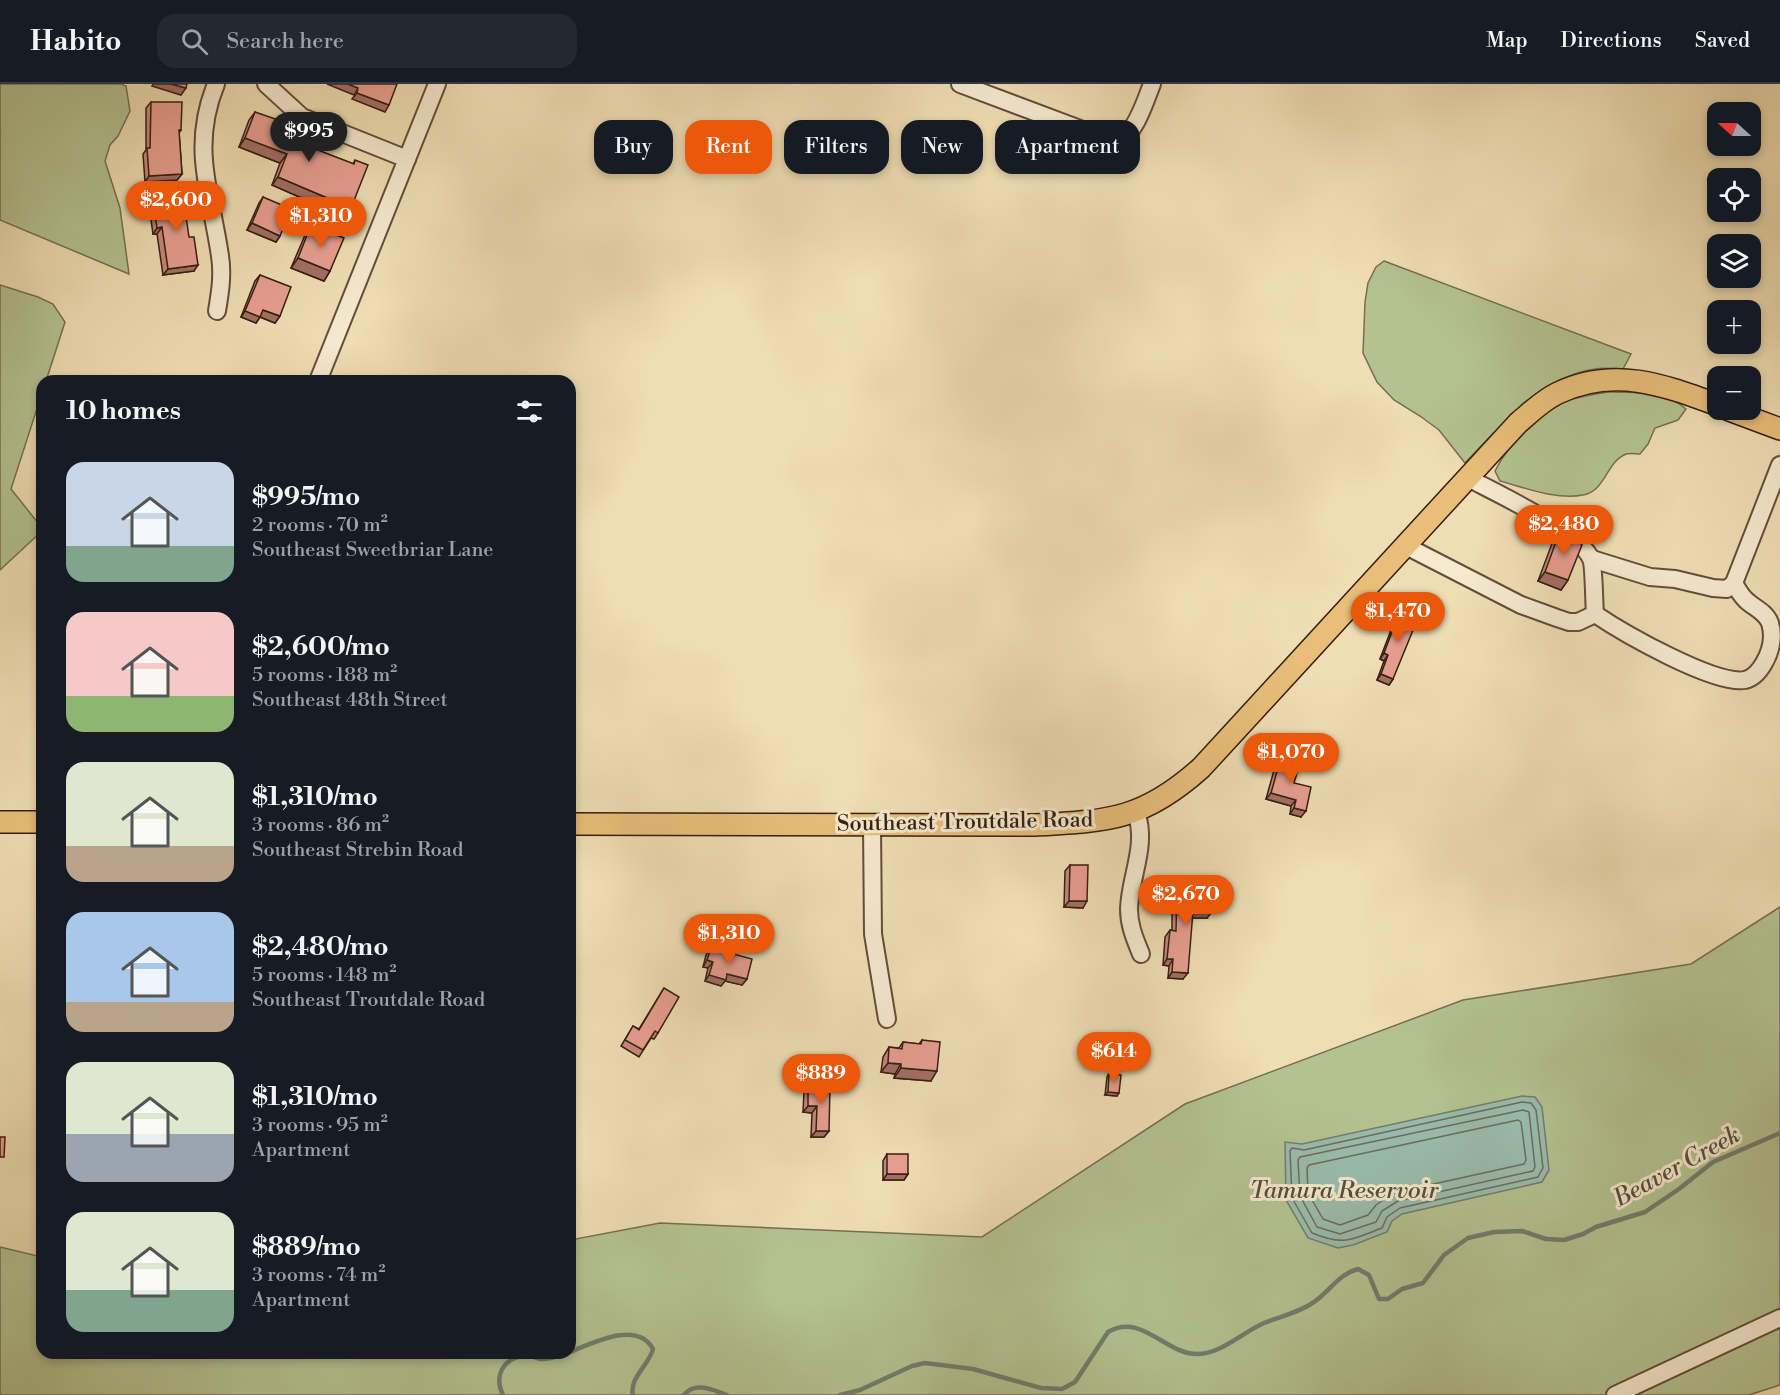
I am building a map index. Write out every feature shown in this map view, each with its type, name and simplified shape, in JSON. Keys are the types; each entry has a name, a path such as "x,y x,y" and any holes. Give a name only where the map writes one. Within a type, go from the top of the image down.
{"main road":[{"name":"Southeast Troutdale Road","path":"576,824 1035,825 1093,822 1136,812 1167,796 1201,768 1518,423 1540,403 1558,393 1586,383 1613,379 1648,382 1707,401"},
{"path":"1756,420 1780,429"},
{"path":"0,822 36,822"}],"street":[{"path":"216,84 206,122 203,147 204,174 220,258 221,285 217,311"},
{"path":"267,84 302,117 407,159"},
{"path":"320,375 437,84"},
{"path":"960,84 1104,138 1118,140 1128,134 1139,117 1152,84"},
{"path":"1468,478 1539,515 1573,538 1592,559 1650,577 1675,579 1727,589 1734,583 1780,465"},
{"path":"1406,546 1521,605 1557,618 1578,622 1595,614"},
{"path":"1592,559 1595,614"},
{"path":"1595,614 1653,648 1696,669 1730,680 1747,680 1758,673 1767,658 1772,645 1770,622 1758,608 1744,599 1734,583"},
{"path":"1136,812 1141,836 1129,908 1132,932 1141,954"},
{"path":"872,825 873,934 887,1019"},
{"path":"1617,1394 1780,1318"}],"green space":[{"path":"0,84 121,84 126,86 130,111 118,136 110,145 105,161 120,208 129,274 0,220"},
{"path":"1384,261 1631,354 1623,369 1598,368 1575,374 1539,392 1508,419 1465,463 1439,430 1394,400 1377,382 1363,353 1368,283 1376,267"},
{"path":"0,285 53,304 65,322 48,375 36,375 36,412 11,489 36,520 36,537 0,570"},
{"path":"1607,392 1659,396 1678,403 1686,409 1678,420 1655,428 1648,444 1640,454 1627,454 1619,458 1597,488 1591,492 1573,496 1552,495 1500,481 1495,471 1501,461 1523,432 1541,416 1566,401"},
{"path":"1780,907 1780,1385 1749,1395 0,1395 0,1247 36,1256 36,1359 576,1359 576,1239 660,1223 982,1237 1185,1104 1463,1000 1691,964"}],"water":[{"name":"Tamura Reservoir","path":"1522,1096 1535,1097 1542,1107 1549,1170 1542,1182 1402,1214 1392,1221 1387,1232 1353,1245 1338,1248 1308,1238 1286,1200 1285,1142 1302,1144"}],"building":[{"path":"171,84 187,84 186,88"},
{"path":"348,84 397,84 389,105 357,93 358,88"},
{"path":"151,102 182,102 181,130 179,130 182,174 149,176 147,148 150,148"},
{"path":"255,112 281,121 277,130 322,148 320,151 354,164 355,160 368,165 351,208 278,177 287,154 245,138"},
{"path":"183,196 189,237 194,237 198,265 168,269 162,227 157,228 153,200"},
{"path":"263,197 291,209 280,236 252,223"},
{"path":"311,225 344,238 330,271 298,258"},
{"path":"260,275 291,287 280,316 263,310 260,317 245,311"},
{"path":"1561,528 1582,545 1568,580 1545,572"},
{"path":"1400,611 1418,618 1393,679 1381,674 1388,655 1384,653"},
{"path":"1281,757 1300,763 1294,783 1311,787 1306,811 1294,808 1296,800 1271,793"},
{"path":"1070,865 1088,865 1087,901 1069,901"},
{"path":"1177,890 1212,890 1212,912 1193,911 1188,973 1172,972 1173,959 1167,959 1170,930 1176,931"},
{"path":"711,948 752,959 747,979 727,974 726,980 709,975 713,962 707,960"},
{"path":"664,988 679,997 658,1033 655,1031 643,1050 625,1040 633,1026 639,1030"},
{"path":"922,1040 940,1042 937,1071 901,1068 901,1064 888,1063 889,1047 902,1049 903,1042 921,1044"},
{"path":"1109,1073 1121,1075 1119,1093 1108,1092"},
{"path":"808,1085 830,1086 829,1131 816,1131 817,1106 808,1106"},
{"path":"0,1137 5,1137 4,1157 0,1157"},
{"path":"887,1154 908,1154 908,1174 887,1174"}],"waterway":[{"name":"Beaver Creek","path":"840,1395 860,1390 912,1366 925,1363 973,1369 1041,1388 1062,1389 1075,1382 1108,1332 1120,1327 1142,1330 1185,1352 1206,1353 1223,1347 1264,1323 1306,1307 1345,1275 1358,1269 1369,1275 1379,1299 1388,1299 1402,1289 1423,1283 1444,1255 1468,1238 1494,1232 1522,1231 1546,1239 1564,1240 1596,1227 1645,1212 1713,1162 1780,1133"},
{"name":"Beaver Creek","path":"576,1350 614,1336 637,1336 646,1340 653,1349 634,1383 633,1395"},
{"name":"Beaver Creek","path":"503,1395 500,1388 500,1374 507,1363 513,1359"},
{"name":"Beaver Creek","path":"541,1359 546,1359"},
{"name":"Beaver Creek","path":"684,1395 693,1388 710,1389 727,1395"}]}
